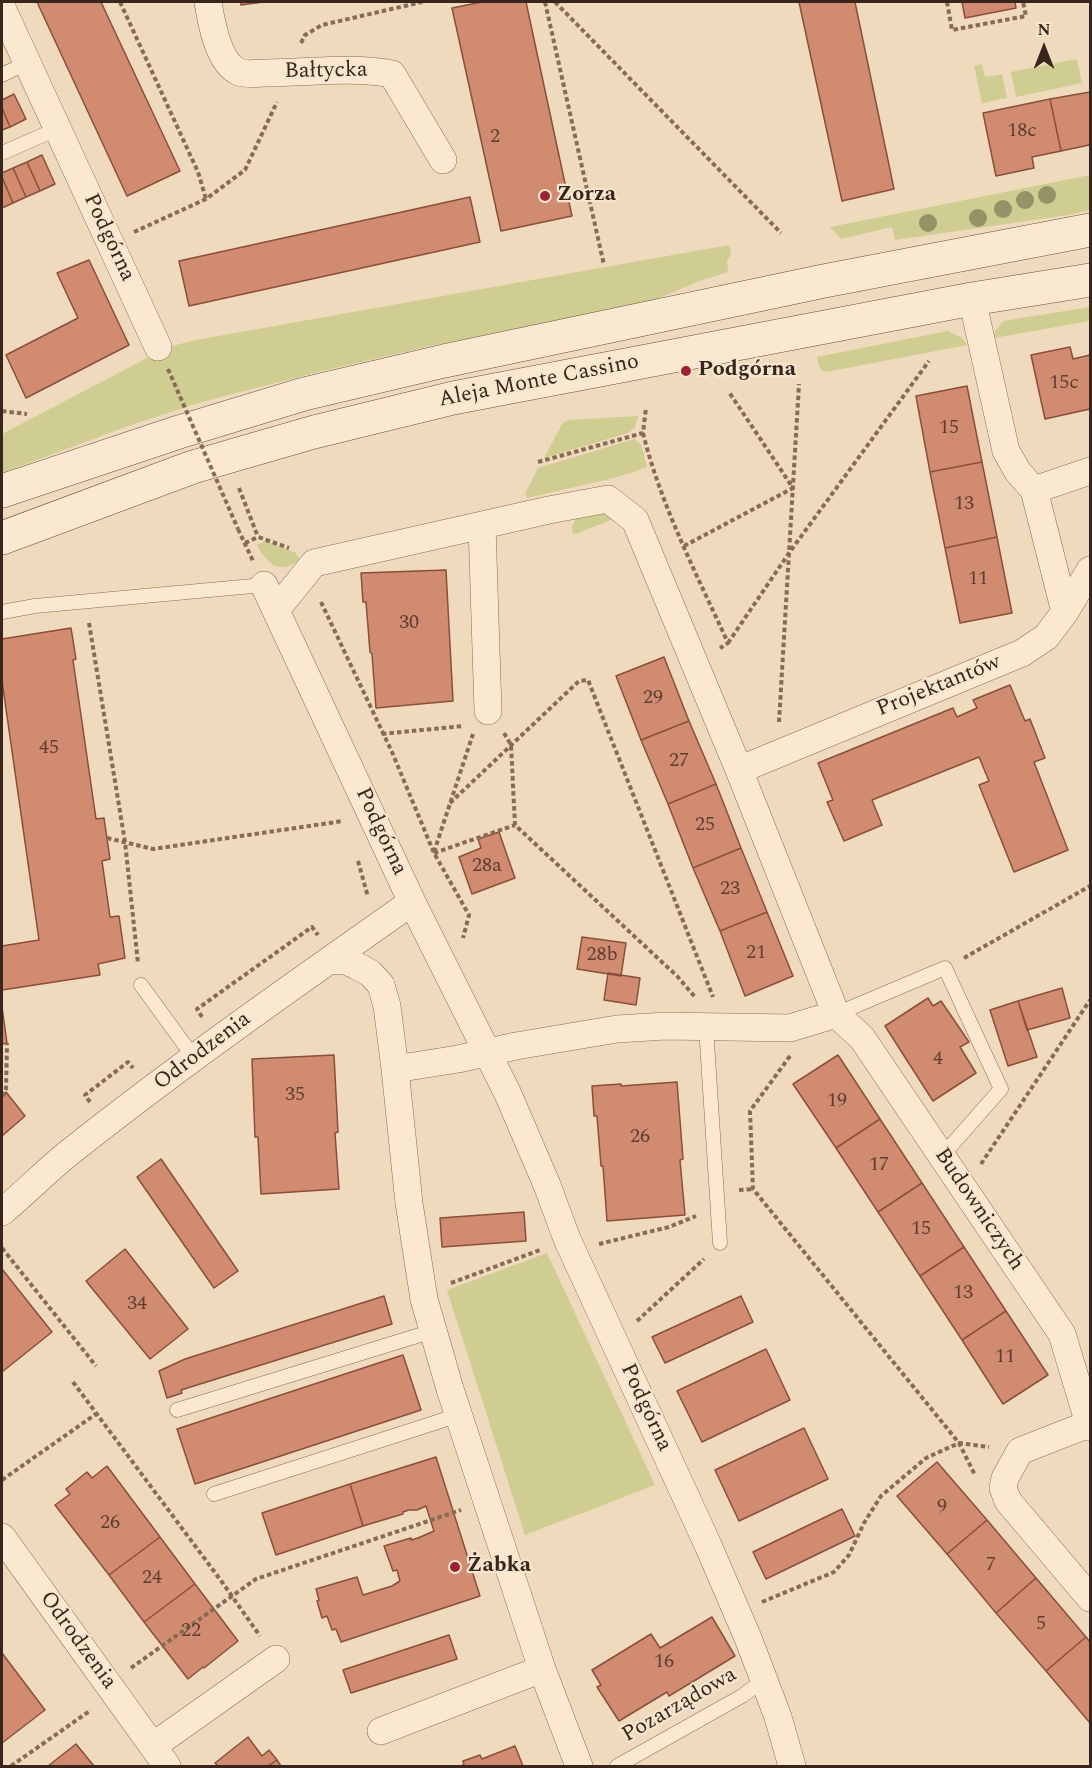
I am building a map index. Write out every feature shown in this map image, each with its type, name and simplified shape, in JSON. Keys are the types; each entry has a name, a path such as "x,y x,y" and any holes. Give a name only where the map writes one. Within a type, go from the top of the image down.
{"street":[{"name":"Bałtycka","path":"208,2 212,27 220,48 229,64 240,73 370,70 392,74 443,160"},
{"name":"Podgórna","path":"2,8 163,358"},
{"name":"Aleja Monte Cassino","path":"2,490 304,394 444,361 856,274 1090,230"},
{"name":"Aleja Monte Cassino","path":"2,538 193,467 314,432 418,406 557,377 972,298 1090,280"},
{"path":"972,298 1006,451 1018,472 1034,490 1065,612"},
{"path":"1034,490 1090,471"},
{"path":"276,610 315,563 549,510 608,500 635,520 739,770 836,1014 790,1028 666,1026 617,1029 395,1069"},
{"path":"482,525 482,718"},
{"name":"Projektantów","path":"739,770 1022,653 1046,637 1065,612 1090,570"},
{"name":"Podgórna","path":"264,585 412,902 508,1094 570,1245 708,1545 748,1638 778,1717 792,1767"},
{"name":"Odrodzenia","path":"2,1212 189,1051 269,1002 326,949 412,902"},
{"path":"326,949 370,973 381,985 387,1006 409,1203 423,1293 459,1415 542,1670 579,1767"},
{"name":"Budowniczych","path":"836,1014 862,1038 1062,1334 1090,1426 1020,1451"},
{"path":"1020,1451 1010,1467 1003,1488 1008,1501 1090,1598"},
{"name":"Odrodzenia","path":"2,1537 160,1756 270,1650"},
{"path":"381,1731 542,1670"}],"lane":[{"path":"2,75 26,63"},
{"path":"2,153 57,129"},
{"path":"2,612 35,606 264,585"},
{"path":"836,1014 945,968 1001,1089 942,1156"},
{"path":"141,985 189,1051"},
{"path":"716,1027 720,1243"},
{"path":"177,1410 433,1331"},
{"path":"214,1494 459,1415"},
{"name":"Pozarządowa","path":"617,1767 742,1696 764,1680"}],"path":[{"path":"120,2 198,172 206,199"},
{"path":"545,2 604,265"},
{"path":"555,2 781,234"},
{"path":"947,2 952,30 1026,16 1023,2"},
{"path":"110,243 206,199 245,170 251,158"},
{"path":"163,358 242,537"},
{"path":"694,662 728,644 789,553 929,361"},
{"path":"778,753 800,384"},
{"path":"729,392 793,488"},
{"path":"646,408 643,433 650,464 728,644"},
{"path":"2,411 27,414"},
{"path":"538,462 643,433"},
{"path":"237,483 258,537"},
{"path":"684,546 793,488"},
{"path":"245,543 258,537 306,553 323,577 314,587 392,752 434,853 469,915 461,942"},
{"path":"85,601 125,842 141,985"},
{"path":"450,803 579,681 588,680 716,1027"},
{"path":"434,853 482,718"},
{"path":"382,734 464,726"},
{"path":"511,745 515,825 677,976 707,1010 716,1027"},
{"path":"107,838 153,849 347,821"},
{"path":"434,853 515,825"},
{"path":"357,856 368,896 367,904"},
{"path":"945,968 1090,886"},
{"path":"189,1051 202,1026 202,1017 197,1009 312,927 326,949"},
{"path":"964,1189 1090,1000"},
{"path":"794,1026 797,1046 750,1111 753,1189 959,1443 976,1476 1003,1488"},
{"path":"2,1096 6,1092 7,1043"},
{"path":"92,1107 85,1095 129,1062 136,1071"},
{"path":"423,1293 570,1245 669,1227 718,1207"},
{"path":"615,1342 720,1243"},
{"path":"2,1248 96,1366"},
{"path":"73,1382 270,1650"},
{"path":"2,1480 96,1414"},
{"path":"773,1597 834,1572 849,1555 864,1523 881,1496 926,1458 959,1443 1020,1451"},
{"path":"130,1669 256,1579 463,1509"},
{"path":"11,1767 78,1720"}],"shaded area":[{"path":"1077,59 1082,83 1016,97 1011,72"},
{"path":"982,64 985,77 1002,74 1007,98 982,103 974,66"},
{"path":"1090,175 1090,210 1068,215 895,240 892,227 841,239 830,227"},
{"path":"729,245 731,254 727,261 728,272 652,301 430,346 202,402 131,425 2,473 2,434 168,347 196,340"},
{"path":"1090,307 1090,321 994,338 995,331 1003,321"},
{"path":"948,331 962,338 967,345 826,372 820,368 818,362 817,357"},
{"path":"638,416 635,428 628,433 544,458 562,424 568,420"},
{"path":"634,439 641,444 647,467 618,477 527,498 525,494 538,468"},
{"path":"604,508 613,519 573,534 572,526 577,517"},
{"path":"265,541 296,553 300,559 286,567 275,566 265,558 257,545"},
{"path":"547,1253 655,1485 525,1535 447,1290"}],"building":[{"path":"37,2 101,2 180,171 127,196"},
{"path":"241,2 263,2 241,5"},
{"path":"482,2 526,2 572,216 501,231 452,8"},
{"path":"799,2 855,2 894,189 842,201"},
{"path":"962,2 1015,2 1016,8 965,18"},
{"path":"1090,92 1090,147 1089,145 1061,151 1050,99"},
{"path":"14,94 26,119 10,127 2,108 2,100"},
{"path":"1050,99 1061,151 1032,157 1034,168 996,176 983,113"},
{"path":"2,108 10,127 2,130"},
{"path":"42,155 55,184 40,191 27,162"},
{"path":"27,162 40,191 26,197 13,168"},
{"path":"13,168 26,197 13,203 2,173"},
{"path":"2,177 13,203 2,208"},
{"path":"470,197 480,242 189,306 179,261"},
{"path":"89,260 129,345 26,398 6,355 78,318 57,273"},
{"path":"1070,347 1073,359 1090,355 1090,409 1045,419 1031,355"},
{"path":"967,386 982,462 930,472 916,396"},
{"path":"982,462 997,537 945,548 930,472"},
{"path":"997,537 1012,613 960,623 945,548"},
{"path":"446,570 453,701 376,708 372,654 366,602 363,602 361,573"},
{"path":"71,628 76,659 73,660 96,819 104,818 110,859 102,861 110,917 119,916 125,958 98,964 100,975 2,990 2,946 39,940 2,681 2,639"},
{"path":"664,657 689,721 641,740 616,676"},
{"path":"1010,685 1025,721 1030,719 1045,758 1034,762 1068,850 1014,872 979,785 989,781 979,757 872,800 882,825 844,841 827,802 833,800 818,763 953,708 957,717 977,708 973,700"},
{"path":"689,721 716,784 668,804 641,740"},
{"path":"716,784 741,848 693,868 668,804"},
{"path":"499,832 515,878 472,894 459,857 481,848 478,839"},
{"path":"741,848 767,912 720,931 693,868"},
{"path":"767,912 793,976 745,996 720,931"},
{"path":"582,937 626,943 621,976 577,969"},
{"path":"608,973 640,978 636,1005 604,1000"},
{"path":"1062,988 1070,1018 1027,1030 1018,1001"},
{"path":"928,998 933,1006 941,1001 969,1042 960,1047 976,1073 933,1101 885,1026"},
{"path":"1018,1001 1037,1057 1008,1066 990,1010"},
{"path":"2,1007 7,1043 2,1044"},
{"path":"334,1055 338,1132 335,1133 339,1189 261,1194 258,1137 255,1137 252,1059"},
{"path":"838,1055 880,1119 836,1148 793,1084"},
{"path":"677,1082 685,1215 607,1221 603,1166 601,1166 597,1116 594,1116 592,1086"},
{"path":"6,1092 25,1116 2,1136 2,1096"},
{"path":"880,1119 922,1183 878,1212 836,1148"},
{"path":"161,1159 238,1271 214,1288 137,1177"},
{"path":"922,1183 964,1247 920,1276 878,1212"},
{"path":"524,1212 526,1241 442,1247 440,1218"},
{"path":"964,1247 1006,1311 962,1340 920,1276"},
{"path":"125,1249 188,1329 150,1359 86,1281"},
{"path":"2,1269 52,1332 2,1372"},
{"path":"384,1296 392,1324 181,1390 182,1393 167,1398 159,1371 185,1359"},
{"path":"741,1296 753,1322 665,1363 652,1337"},
{"path":"1006,1311 1048,1375 1003,1404 962,1340"},
{"path":"766,1349 790,1400 702,1442 677,1391"},
{"path":"403,1355 421,1410 195,1484 177,1429"},
{"path":"804,1428 828,1479 739,1521 715,1470"},
{"path":"436,1457 480,1596 341,1642 336,1629 332,1630 327,1616 322,1618 316,1589 357,1577 363,1595 392,1586 400,1581 397,1570 393,1571 384,1546 418,1538 434,1531 426,1506 363,1526 350,1484"},
{"path":"937,1462 987,1520 947,1554 897,1496"},
{"path":"107,1466 160,1537 109,1575 55,1505 70,1494 66,1489 87,1472 92,1478"},
{"path":"350,1484 363,1526 276,1555 262,1513"},
{"path":"842,1509 855,1536 766,1579 753,1552"},
{"path":"987,1520 1036,1578 996,1613 947,1554"},
{"path":"160,1537 195,1584 144,1622 109,1575"},
{"path":"1036,1578 1086,1637 1046,1671 996,1613"},
{"path":"195,1584 238,1641 188,1679 144,1622"},
{"path":"712,1617 735,1656 669,1696 667,1692 619,1721 597,1687 601,1685 592,1670 651,1634 660,1648"},
{"path":"449,1635 457,1659 351,1693 343,1670"},
{"path":"1086,1637 1090,1642 1090,1723 1046,1671"},
{"path":"2,1653 45,1710 2,1743"},
{"path":"248,1737 262,1756 269,1750 277,1760 268,1766 218,1766 215,1763"},
{"path":"76,1744 94,1766 48,1766"},
{"path":"515,1746 523,1766 460,1766 464,1765 463,1761 480,1755 482,1759"},
{"path":"277,1760 281,1766 268,1766"}],"place":[{"name":"Zorza","path":"545,196"},
{"name":"Podgórna","path":"686,371"},
{"name":"Żabka","path":"455,1567"}]}
